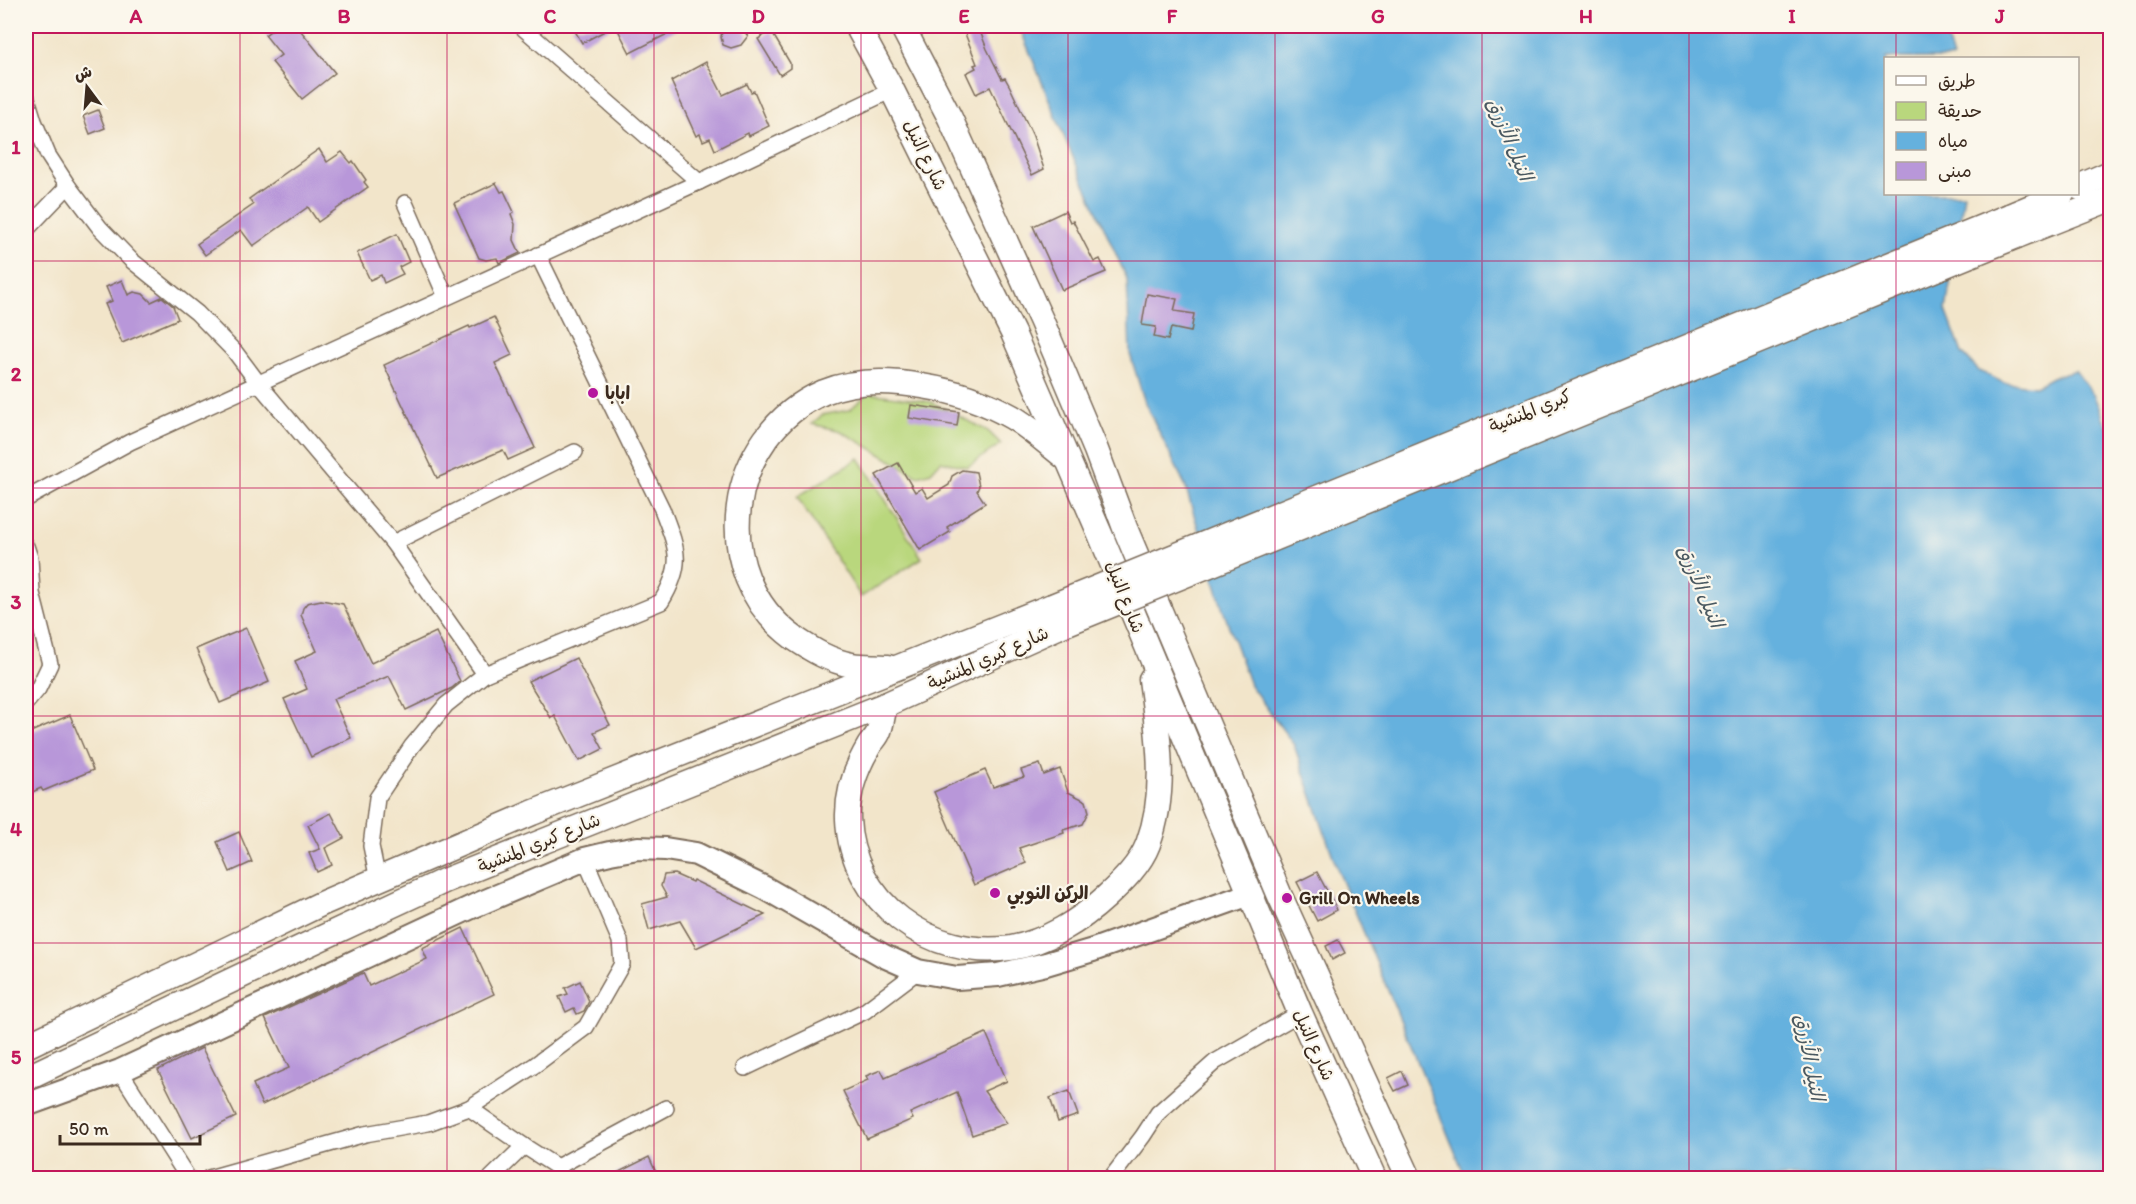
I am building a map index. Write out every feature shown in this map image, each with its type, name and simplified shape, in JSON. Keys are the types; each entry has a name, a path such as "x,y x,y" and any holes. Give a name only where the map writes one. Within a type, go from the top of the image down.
{"main road":[{"name":"شارع النيل","path":"857,26 892,90 1013,333 1300,1013 1374,1179"},
{"name":"شارع النيل","path":"902,26 950,118 1037,311 1280,896 1409,1179"},
{"path":"2079,187 2110,173"},
{"path":"2013,226 2060,195"},
{"path":"2013,226 2110,200"},
{"name":"كبري المنشية","path":"1056,616 2013,226"},
{"path":"896,667 851,665 827,658 781,628 758,600 742,563 736,530 739,496 750,462 768,435 793,410 824,392 862,382 903,382 938,388 975,399 1013,417 1068,460"},
{"name":"شارع كبري المنشية","path":"26,1046 323,903 532,813 896,667 1056,616"},
{"name":"شارع كبري المنشية","path":"26,1078 444,881 885,705 1056,616"},
{"path":"885,705 879,732 869,745 855,772 849,795 848,818 851,848 861,874 879,900 906,925 934,940 964,948 984,950 1013,948 1044,939 1099,903 1126,879 1147,846 1158,807 1160,780 1159,751 1147,649"}],"street":[{"path":"521,26 699,182"},
{"path":"26,499 130,442 699,182 892,90"},
{"path":"26,95 48,155 100,228 131,260 217,332 393,543 485,675"},
{"path":"26,230 68,186"},
{"path":"405,203 446,297"},
{"path":"378,880 371,846 377,798 412,746 446,705 485,675 661,602 673,582 676,546 662,509 538,255"},
{"path":"393,543 575,452"},
{"path":"26,546 30,558 33,592 50,663 38,689 26,703"},
{"path":"26,1105 120,1071 474,906 585,860 638,848 696,854 765,888 884,956 918,971 957,978 998,975 1093,950 1250,894"},
{"path":"209,1179 365,1134 428,1123 470,1108 535,1065 586,1027 622,964 620,941 585,860"},
{"path":"745,1068 865,1011 918,971"},
{"path":"1111,1179 1158,1113 1207,1069 1215,1062 1300,1013"},
{"path":"120,1071 188,1179"},
{"path":"470,1108 560,1173 666,1108"},
{"path":"491,1179 524,1146"}],"green space":[{"path":"869,393 931,402 988,431 1001,444 967,467 941,461 931,472 918,476 841,431 812,424 822,415 849,410"},
{"path":"859,458 922,558 861,597 797,497"}],"water":[{"name":"النيل الأزرق","path":"1019,26 1943,26 1953,57 1884,57 1884,195 1964,195 1946,310 1962,353 1979,371 2004,383 2036,386 2052,377 2075,370 2094,396 2110,434 2110,488 2103,506 2110,515 2110,1178 1466,1178 1337,868 1294,745 1250,685 1222,607 1185,485 1145,403 1130,354 1127,279 1065,139"}],"building":[{"path":"277,26 297,26 335,73 302,99 272,62 281,55 265,35"},
{"path":"572,26 614,26 582,43"},
{"path":"616,26 683,26 630,53"},
{"path":"723,26 740,26 748,36 741,45 731,48 723,45 721,37"},
{"path":"962,26 978,26 1002,79 1005,78 1010,87 1033,136 1044,169 1032,175 990,87 976,94 966,73 976,68 974,65 977,64"},
{"path":"771,31 790,63 790,68 780,75 758,39"},
{"path":"706,62 723,95 747,84 751,92 754,91 769,126 749,136 748,133 715,150 710,138 703,141 700,134 696,136 671,81"},
{"path":"98,110 105,128 90,134 83,116"},
{"path":"319,149 327,162 342,152 351,163 353,161 368,187 318,222 308,207 253,246 241,230 205,255 197,244 253,205 249,199"},
{"path":"496,183 501,192 504,191 514,212 511,214 515,224 514,240 520,253 499,263 497,258 486,260 479,258 454,203"},
{"path":"1065,211 1070,222 1073,221 1094,262 1100,259 1106,272 1062,290 1033,226"},
{"path":"397,234 409,262 399,267 403,274 384,283 381,275 370,280 357,253"},
{"path":"122,280 128,295 134,292 143,294 151,302 162,297 173,306 178,319 122,343 105,304 112,301 106,287"},
{"path":"1147,294 1177,299 1174,311 1194,314 1191,332 1171,328 1168,340 1154,337 1156,327 1142,325"},
{"path":"494,317 512,355 495,363 535,448 508,460 503,450 437,478 384,365"},
{"path":"911,405 959,412 957,426 909,418"},
{"path":"898,463 915,492 922,488 928,498 949,485 952,476 962,470 976,472 979,486 977,491 985,503 947,527 950,532 920,550 876,475"},
{"path":"321,600 343,604 371,663 436,632 460,681 452,688 406,710 389,676 333,699 351,738 311,757 284,699 307,689 295,661 317,651 301,615 307,603"},
{"path":"246,628 269,682 220,703 196,649"},
{"path":"576,658 610,725 594,732 603,749 579,761 555,716 551,718 528,681"},
{"path":"70,715 93,770 43,791 41,788 26,795 26,734"},
{"path":"1040,764 1044,775 1060,769 1068,792 1086,801 1089,812 1083,824 1019,848 1026,863 974,885 934,792 985,770 993,787 1024,777 1021,770"},
{"path":"331,813 344,838 325,848 332,865 317,872 309,853 320,849 308,825"},
{"path":"239,832 252,862 230,872 217,842"},
{"path":"1317,872 1337,910 1317,921 1297,882"},
{"path":"674,874 692,882 693,880 765,915 696,948 680,921 649,930 642,904 667,897 661,886 664,875"},
{"path":"463,928 494,994 262,1105 253,1084 289,1068 265,1018 363,973 369,986 427,959 422,948"},
{"path":"1338,940 1345,953 1332,960 1326,946"},
{"path":"580,981 589,1001 584,1011 577,1014 574,1008 566,1012 559,997 568,994 565,988"},
{"path":"986,1033 1007,1081 984,1091 1007,1123 972,1135 957,1092 910,1113 913,1119 867,1139 843,1091 868,1080 866,1076 881,1070 885,1078"},
{"path":"202,1048 236,1117 192,1138 158,1070"},
{"path":"1402,1071 1408,1085 1395,1091 1388,1078"},
{"path":"1069,1091 1078,1115 1058,1122 1050,1098"},
{"path":"649,1157 659,1179 605,1179"}],"place":[{"name":"ابابا","path":"593,393"},
{"name":"الركن النوبي","path":"995,893"},
{"name":"Grill On Wheels","path":"1287,898"}]}
